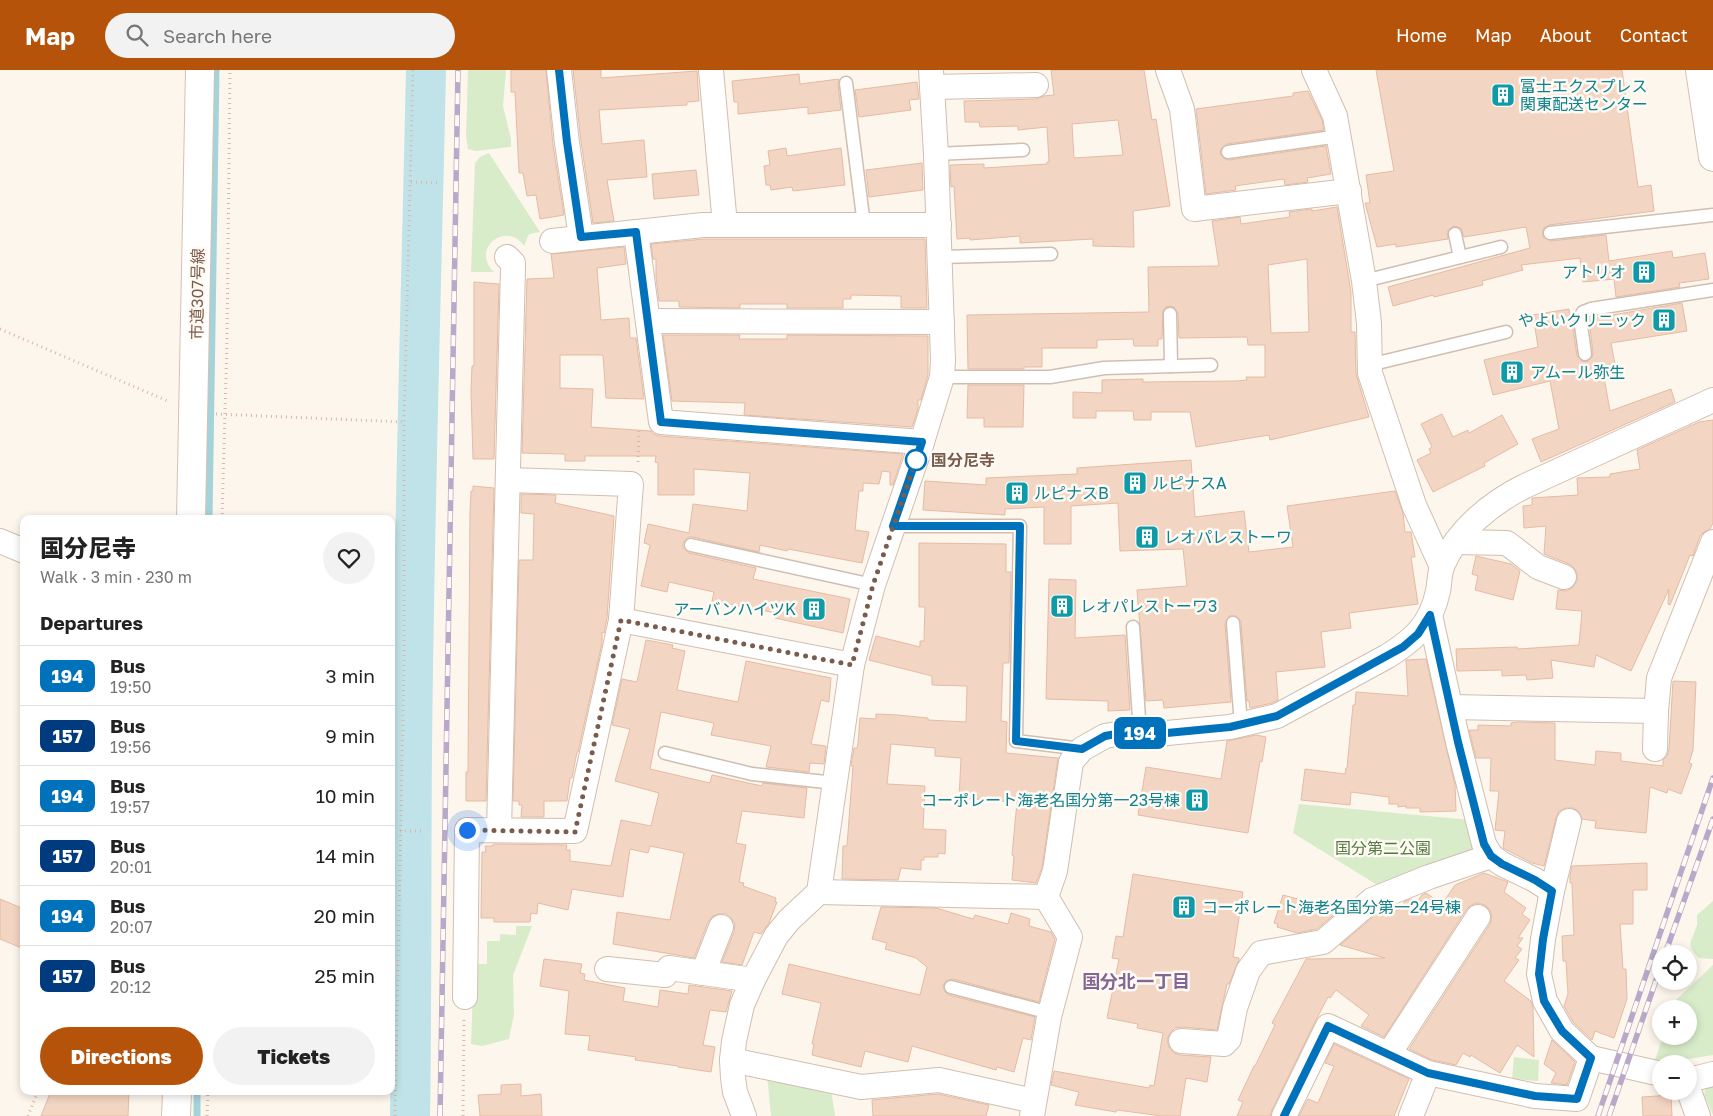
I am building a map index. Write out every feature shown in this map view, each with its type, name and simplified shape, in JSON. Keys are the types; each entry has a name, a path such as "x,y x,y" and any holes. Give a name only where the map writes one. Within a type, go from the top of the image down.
{"street":[{"name":"市道307号線","path":"192,515 214,414 200,70"},
{"path":"559,70 581,237"},
{"path":"711,70 725,225"},
{"path":"1168,70 1182,109 1194,209 1349,191"},
{"path":"1314,70 1336,116 1364,281 1369,323 1368,365 1414,505 1442,567"},
{"path":"1700,70 1713,157"},
{"path":"744,1116 734,1085 732,1060 742,1005 776,936 789,920 819,892 852,665 873,585 942,377 939,225 931,78 1036,85"},
{"path":"552,241 703,225 939,225"},
{"path":"636,232 661,422 922,442"},
{"path":"499,830 513,268 513,263 506,257"},
{"path":"648,321 942,322"},
{"path":"1046,897 1055,871 1071,762 1082,749 1105,736 1122,733 1167,733 1241,725 1277,716 1386,657 1403,647 1418,634 1430,615 1438,590 1442,567 1456,542 1486,511 1511,493 1713,400"},
{"path":"465,996 467,830 575,832 621,620 631,484 508,480"},
{"path":"0,541 20,549"},
{"path":"1456,542 1507,543 1538,567 1564,577"},
{"path":"1655,749 1659,678 1713,542"},
{"path":"1430,615 1460,751 1484,844 1491,856 1502,864 1535,880 1552,891"},
{"path":"621,620 852,665"},
{"path":"1451,707 1656,711"},
{"path":"1569,821 1552,891 1543,939 1539,974 1544,1001 1562,1031 1591,1058 1652,1072"},
{"path":"1181,1041 1224,1044 1229,1039 1235,1008 1248,971 1261,953 1323,942 1372,900 1491,856"},
{"path":"819,892 1046,897"},
{"path":"732,1060 861,1086 939,1080 1033,1109 1050,1013 1070,937 1046,897"},
{"path":"1389,1054 1478,917"},
{"path":"702,973 721,927"},
{"path":"607,969 665,975 669,968 753,980"},
{"path":"1284,1116 1328,1026 1428,1073 1532,1106 1577,1099 1591,1058"},
{"path":"1412,1116 1428,1073"},
{"path":"1697,1078 1713,1074"},
{"path":"176,1116 177,1095"},
{"path":"1692,1100 1698,1116"}],"lane":[{"path":"846,84 864,225"},
{"path":"1228,152 1339,136"},
{"path":"936,154 1023,150"},
{"path":"1550,233 1713,215"},
{"path":"1455,234 1460,257"},
{"path":"1364,281 1501,247"},
{"path":"940,257 1051,254"},
{"path":"1585,354 1580,318 1583,312 1591,308 1713,290"},
{"path":"1170,314 1171,366"},
{"path":"1368,365 1506,332"},
{"path":"942,377 1050,377 1104,368 1211,365"},
{"path":"893,526 1020,526 1016,741 1082,749"},
{"path":"691,545 873,585"},
{"path":"1233,624 1241,725"},
{"path":"1133,627 1140,734"},
{"path":"665,753 752,774 835,783"},
{"path":"951,987 1050,1013"}],"path":[{"path":"222,515 214,414 230,70"},
{"path":"395,1116 404,668 404,422 412,182 413,70"},
{"path":"412,182 441,182"},
{"path":"0,329 214,414 404,422"},
{"path":"637,472 639,433"},
{"path":"400,831 421,831"},
{"path":"463,1116 465,996"},
{"path":"28,1116 36,1095"},
{"path":"207,1116 208,1095"}],"green space":[{"path":"468,70 506,70 503,106 511,139 511,147 476,151 468,149 466,136"},
{"path":"489,153 540,232 529,234 524,246 517,239 508,236 500,237 493,241 488,247 486,255 488,263 494,272 471,272 475,163 480,157"},
{"name":"国分第二公園","path":"1299,804 1471,820 1476,852 1379,886 1293,833"},
{"path":"1713,901 1713,959 1699,958 1697,956 1697,945 1691,945 1697,925 1697,915"},
{"path":"516,926 532,926 513,975 514,1014 509,1039 482,1046 471,1044 474,964 487,964 487,941 500,941 500,934 516,935"},
{"path":"1713,965 1713,1055 1697,1058 1697,1055 1657,1055 1660,1045 1697,1045 1697,1000 1676,1000 1687,990 1697,990 1697,980"},
{"path":"1514,1057 1539,1060 1538,1081 1512,1079"},
{"path":"767,1074 831,1090 835,1116 771,1116"},
{"path":"1713,1083 1713,1115 1704,1094 1707,1085"}],"building":[{"path":"511,70 546,70 553,145 564,215 540,219 536,195 527,196 523,173 519,173 515,92 511,92"},
{"path":"573,70 601,70 601,78 697,71 699,101 687,102 687,105 599,110 602,144 644,140 647,177 607,180 614,221 593,223"},
{"path":"1051,70 1144,70 1152,120 1156,119 1170,206 1133,211 1134,247 1093,246 1093,239 1020,243 1020,236 970,240 970,238 957,239 954,186 951,187 950,165 984,164 984,168 1047,164 1049,162 1047,127 1018,130 1018,126 980,127 979,122 965,122 964,101 1036,99 1054,95","holes":["1118,120 1123,155 1074,158 1072,124"]},
{"path":"1376,70 1622,70 1638,187 1651,185 1654,211 1549,225 1543,229 1543,237 1551,241 1606,235 1609,261 1672,251 1673,258 1705,253 1709,279 1679,283 1680,287 1616,297 1614,279 1583,282 1580,258 1521,265 1523,270 1482,281 1483,285 1434,297 1433,295 1393,306 1388,287 1530,248 1526,227 1464,237 1461,228 1454,226 1447,231 1448,239 1396,247 1396,244 1377,247 1365,203 1370,203 1366,175 1394,171"},
{"path":"799,74 800,84 839,79 841,110 808,114 808,107 738,114 738,102 734,102 732,81"},
{"path":"917,82 919,99 909,100 911,110 859,117 855,90"},
{"path":"1308,91 1322,120 1324,130 1227,144 1221,149 1220,154 1229,160 1326,146 1331,174 1307,178 1308,182 1285,185 1284,179 1235,186 1236,190 1206,194 1196,109 1293,96 1293,93"},
{"path":"786,148 787,156 841,148 845,185 793,191 792,187 771,190 770,185 766,185 764,166 770,165 768,151"},
{"path":"922,163 923,190 869,197 866,170"},
{"path":"696,170 699,195 654,199 652,174"},
{"path":"1337,207 1351,292 1351,332 1355,332 1356,374 1369,417 1270,440 1269,435 1196,447 1190,412 1151,412 1151,420 1134,420 1133,411 1096,411 1096,418 1073,418 1073,392 1102,393 1102,380 1143,379 1143,382 1237,381 1247,380 1246,377 1265,377 1265,345 1248,345 1247,337 1179,338 1178,313 1174,307 1170,306 1166,307 1163,311 1162,339 1158,339 1158,346 1134,346 1133,339 1097,340 1097,348 1042,348 1042,367 1024,367 1024,369 968,369 967,315 1149,312 1148,267 1219,266 1212,221 1240,217 1241,224 1290,217 1289,212 1312,209 1312,211","holes":["1307,259 1309,332 1271,333 1268,265"]},
{"path":"704,239 925,239 927,308 901,308 901,296 851,295 851,299 843,299 843,308 787,308 787,304 740,304 740,308 679,307 679,301 659,301 656,259 653,259 651,244"},
{"path":"624,247 626,264 597,268 601,320 629,318 630,338 636,338 644,399 606,398 603,355 560,355 560,388 593,389 591,427 651,431 653,434 660,436 903,454 893,485 890,485 890,472 882,471 879,484 863,483 863,491 859,491 855,530 869,532 862,563 760,545 759,552 693,537 688,537 683,543 683,548 689,553 756,568 753,579 850,599 843,633 775,618 776,613 712,601 714,592 669,582 667,592 641,586 650,545 644,543 648,524 689,533 693,504 747,511 750,473 694,469 694,495 658,495 658,463 655,462 656,456 585,456 585,461 565,461 565,454 522,453 527,279 554,278 551,254"},
{"path":"474,282 499,284 494,459 473,459 471,391 472,366 474,366"},
{"path":"1682,303 1687,331 1611,343 1615,364 1602,366 1610,411 1671,389 1675,402 1541,462 1532,439 1559,429 1550,381 1493,395 1484,360 1538,347 1533,315 1569,309 1577,356 1582,361 1587,362 1593,353 1589,319"},
{"path":"663,335 740,335 739,339 787,339 787,335 928,336 928,375 921,400 918,400 918,409 912,427 744,415 745,403 672,401"},
{"path":"968,385 1024,385 1023,427 984,427 984,418 967,418"},
{"path":"1442,414 1453,437 1468,430 1469,433 1502,415 1518,444 1484,463 1485,466 1433,492 1417,460 1431,453 1429,449 1432,447 1421,424"},
{"path":"1713,420 1713,523 1710,529 1700,536 1693,556 1690,555 1670,605 1668,604 1669,589 1631,671 1596,655 1594,667 1551,660 1553,678 1527,680 1526,675 1502,676 1502,670 1457,671 1456,649 1517,647 1518,649 1579,645 1582,611 1556,609 1558,590 1566,591 1572,588 1577,581 1577,574 1569,564 1544,554 1546,526 1524,528 1523,506 1532,505 1532,498 1578,495 1577,478 1610,477 1610,474 1640,469 1637,450 1699,422"},
{"path":"1191,460 1195,517 1244,511 1249,552 1293,547 1287,506 1395,491 1403,513 1405,532 1411,532 1415,557 1411,557 1418,604 1349,613 1351,628 1321,632 1325,667 1276,672 1278,700 1250,708 1249,701 1247,701 1241,622 1236,616 1229,616 1225,624 1231,702 1164,708 1163,700 1146,701 1137,590 1187,586 1183,549 1120,551 1118,503 1071,506 1071,544 1044,544 1044,507 1005,509 1005,515 923,510 925,481 986,485 986,478 1077,474 1077,468"},
{"path":"473,486 494,488 486,801 466,801 466,772 468,772 470,514"},
{"path":"521,494 556,495 555,503 614,516 607,618 604,633 602,632 602,643 572,778 570,778 567,801 544,801 544,817 521,817 522,805 519,805 519,801 513,801 519,560 533,560 534,514 521,513"},
{"path":"919,543 1006,544 1006,572 1011,572 1009,663 1003,663 1001,721 1007,722 1006,753 1058,758 1042,868 1036,883 1012,880 1014,856 1012,855 1017,802 959,798 961,758 935,756 935,748 891,744 887,784 925,786 923,829 946,830 945,854 938,853 938,857 924,857 924,860 921,860 921,870 901,868 898,880 842,879 843,846 847,846 853,766 851,766 854,748 857,748 858,744 860,718 876,719 876,714 966,722 967,686 932,685 932,676 869,660 876,636 920,647 920,641 924,641 925,607 919,607"},
{"path":"1476,556 1511,564 1520,571 1513,600 1475,590 1478,576 1472,574"},
{"path":"1049,579 1076,580 1075,638 1125,635 1130,710 1108,711 1108,701 1046,699"},
{"path":"646,640 673,645 672,648 685,651 677,690 738,702 746,661 831,678 829,702 821,700 811,744 826,746 824,764 810,763 809,772 766,767 771,746 711,735 714,723 661,712 650,769 710,783 712,775 762,786 763,783 807,788 804,818 742,811 736,843 746,845 739,882 744,883 743,886 776,898 775,902 777,902 769,923 761,934 754,932 742,965 722,962 735,925 726,914 713,916 708,922 694,958 613,944 617,912 670,920 684,853 650,846 648,853 630,849 623,897 572,889 568,910 538,903 537,914 531,913 530,922 494,922 494,918 481,918 482,852 486,852 485,846 493,846 493,844 567,845 566,850 570,850 570,861 611,866 621,820 651,826 659,793 615,781 630,729 612,725 622,679 637,682"},
{"path":"1426,659 1455,785 1456,811 1420,812 1420,808 1398,807 1398,804 1389,804 1389,797 1351,792 1350,805 1301,800 1305,769 1345,774 1356,692 1408,696 1406,660"},
{"path":"1673,681 1696,682 1693,750 1689,763 1692,764 1681,794 1668,789 1667,793 1650,787 1646,833 1595,828 1596,821 1582,819 1578,811 1573,808 1566,808 1559,811 1556,818 1544,866 1532,863 1503,848 1505,831 1495,830 1499,791 1490,791 1491,758 1476,758 1469,730 1478,730 1478,725 1511,726 1511,723 1517,722 1555,723 1555,760 1595,765 1596,751 1621,753 1621,761 1663,766 1663,760 1667,756 1669,749"},
{"name":"コーポレート海老名国分第一23号棟","path":"1256,735 1266,737 1248,833 1138,815 1146,767 1221,779 1227,741"},
{"path":"1647,863 1647,890 1633,890 1633,924 1620,924 1623,969 1626,969 1627,999 1614,1038 1595,1031 1592,1040 1573,1022 1564,1006 1568,994 1566,961 1563,961 1562,936 1574,935 1572,883 1570,883 1572,866"},
{"path":"1484,873 1508,882 1504,892 1526,908 1522,914 1530,920 1518,938 1523,938 1517,946 1522,949 1515,958 1519,960 1504,981 1531,1001 1533,1007 1534,1057 1517,1045 1500,1073 1471,1055 1470,1057 1463,1053 1456,1065 1432,1060 1409,1049 1490,924 1492,917 1490,910 1485,905 1478,903 1471,905 1466,910 1384,1037 1361,1026 1369,1015 1336,990 1330,998 1328,997 1270,1116 1237,1116 1243,1102 1238,1100 1275,1025 1272,1023 1306,959 1385,958 1340,945 1379,912 1394,906 1398,911 1405,901 1412,899 1417,902 1426,893 1442,904 1455,885"},
{"path":"1133,874 1243,892 1233,957 1239,958 1239,960 1229,984 1227,984 1217,1030 1175,1028 1167,1040 1169,1047 1174,1053 1211,1057 1207,1082 1186,1078 1180,1116 1162,1116 1117,1110 1116,1112 1075,1105 1079,1092 1051,1085 1054,1071 1149,1088 1150,1085 1154,1086 1163,1033 1137,1028 1138,1024 1107,1018 1119,959 1112,958 1116,936 1123,937"},
{"path":"1283,895 1312,903 1312,905 1336,913 1317,929 1297,933 1277,927 1278,924 1274,923"},
{"path":"0,899 20,907 20,947 0,939"},
{"path":"881,907 936,908 973,919 975,915 1008,924 1011,913 1030,919 1029,926 1051,932 1055,939 1039,1002 953,979 946,981 943,985 945,992 949,995 1035,1017 1031,1040 1023,1038 1014,1072 997,1067 996,1070 912,1046 908,1062 865,1051 861,1067 812,1055 814,1044 812,1044 821,1003 782,994 789,964 920,995 927,967 916,958 885,949 887,943 872,939"},
{"path":"544,959 582,964 580,973 585,974 584,980 625,988 623,1001 658,1007 660,990 688,994 689,985 732,991 726,1012 710,1010 703,1045 715,1047 711,1072 635,1060 636,1057 588,1050 590,1036 565,1034 569,991 540,986"},
{"path":"1552,1040 1575,1062 1567,1085 1551,1083 1556,1073 1544,1064"},
{"path":"1334,1044 1409,1079 1394,1116 1299,1116 1308,1099 1318,1103 1334,1066 1325,1063"},
{"path":"521,1084 521,1096 541,1094 542,1116 480,1116 478,1095 501,1094 501,1085"},
{"path":"938,1094 989,1105 986,1116 873,1116 872,1100"},
{"path":"49,1095 129,1095 128,1116 41,1116"},
{"path":"1652,1096 1652,1100 1671,1100 1672,1116 1643,1116 1642,1097"}],"waterway":[{"path":"209,515 216,70"},
{"path":"410,1116 413,668 426,70"},
{"path":"197,1095 197,1116"}],"railway":[{"path":"440,1116 458,70"},
{"path":"1598,1116 1713,778"},
{"path":"1668,945 1713,819"},
{"path":"1609,1116 1653,990"}],"bus line":[{"name":"194","path":"559,70 581,237 636,232 661,422 922,442 893,526 1020,526 1016,741 1082,749 1093,741 1105,736 1122,733 1167,733 1230,727 1277,716 1403,647 1418,634 1430,615 1466,776 1484,844 1491,856 1502,864 1535,880 1552,891 1539,974 1544,1001 1562,1031 1591,1058 1577,1099 1535,1096 1428,1073 1328,1026 1284,1116"}],"place":[{"name":"富士エクスプレス 関東配送センター","path":"1503,95"},
{"name":"アトリオ","path":"1644,272"},
{"name":"やよいクリニック","path":"1664,320"},
{"name":"アムール弥生","path":"1512,372"},
{"name":"国分尼寺","path":"916,460"},
{"name":"ルピナスA","path":"1135,483"},
{"name":"ルピナスB","path":"1017,493"},
{"name":"レオパレストーワ","path":"1147,537"},
{"name":"レオパレストーワ3","path":"1062,606"},
{"name":"アーバンハイツK","path":"814,609"},
{"name":"コーポレート海老名国分第一23号棟","path":"1197,800"},
{"name":"コーポレート海老名国分第一24号棟","path":"1184,907"}],"district":[{"name":"国分北一丁目","path":"1136,982"}],"route":[{"path":"467,830 575,832 621,620 852,665 873,585 916,460"}]}
